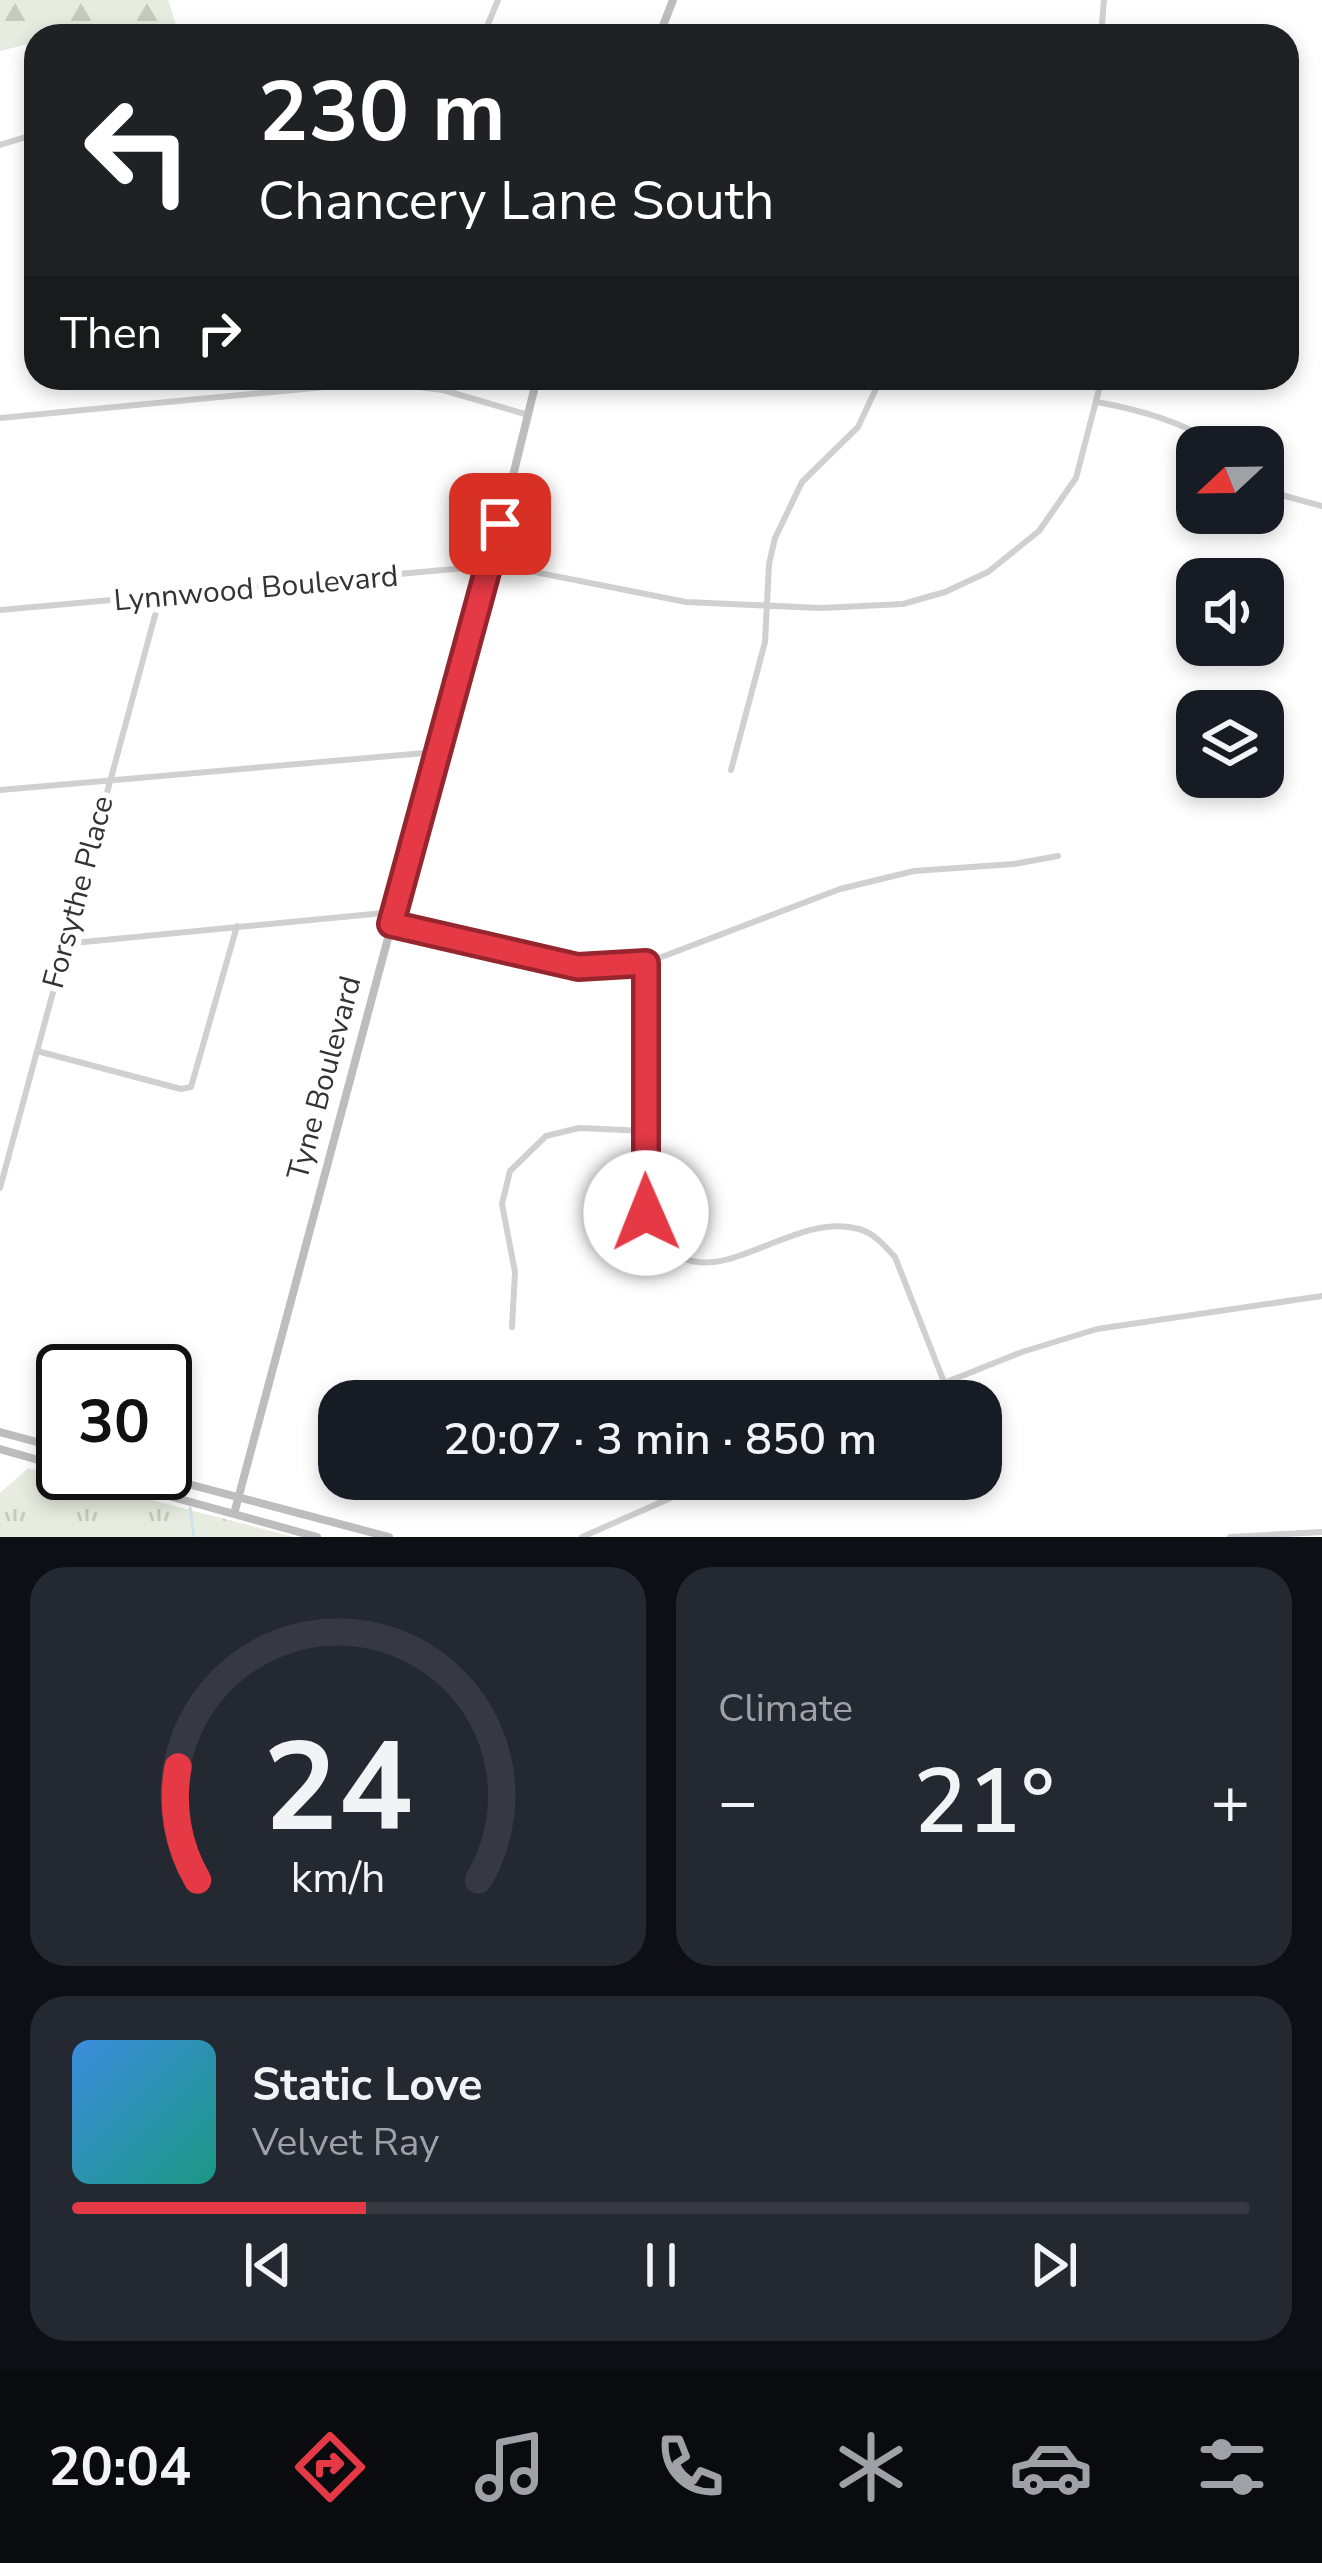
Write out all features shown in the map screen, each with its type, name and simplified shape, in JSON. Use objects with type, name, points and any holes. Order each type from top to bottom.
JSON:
[{"type":"street","points":[[0,418],[278,390]]},
{"type":"street","points":[[443,390],[526,414]]},
{"type":"street","name":"Tyne Boulevard","points":[[234,1514],[436,752],[493,557],[533,390]]},
{"type":"street","points":[[731,770],[759,671],[775,538],[802,482],[858,427],[875,390]]},
{"type":"street","name":"Lynnwood Boulevard","points":[[0,610],[499,566],[686,602],[768,607],[903,604],[988,572],[1039,531],[1076,478],[1100,390]]},
{"type":"street","points":[[1097,402],[1144,411],[1183,426]]},
{"type":"street","points":[[1284,495],[1322,506]]},
{"type":"street","name":"Forsythe Place","points":[[0,1188],[160,597]]},
{"type":"street","points":[[0,790],[436,752]]},
{"type":"street","points":[[391,924],[578,967],[646,963],[840,890],[914,872],[1058,856]]},
{"type":"street","points":[[63,944],[394,912]]},
{"type":"street","points":[[36,1050],[181,1089],[191,1087],[237,926]]},
{"type":"street","points":[[646,963],[646,1213],[655,1234],[672,1253],[692,1264],[714,1262],[824,1226],[861,1229],[895,1257],[943,1380]]},
{"type":"street","points":[[512,1327],[515,1272],[502,1204],[510,1171],[546,1136],[579,1128],[645,1131]]},
{"type":"street","points":[[949,1380],[1097,1329],[1322,1296]]},
{"type":"street","points":[[0,1432],[36,1442]]},
{"type":"street","points":[[0,1449],[36,1459]]},
{"type":"street","points":[[192,1484],[389,1537]]},
{"type":"street","points":[[183,1500],[317,1537]]},
{"type":"street","points":[[582,1537],[666,1500]]},
{"type":"street","points":[[1230,1537],[1322,1532]]},
{"type":"green space","points":[[0,0],[168,0],[176,24],[24,24],[24,45],[0,51]]},
{"type":"green space","points":[[28,1468],[36,1470],[36,1500],[151,1500],[294,1537],[0,1537],[0,1493]]},
{"type":"waterway","points":[[190,1508],[194,1537]]},
{"type":"route","points":[[500,524],[391,924],[578,967],[646,963],[646,1213]]}]
